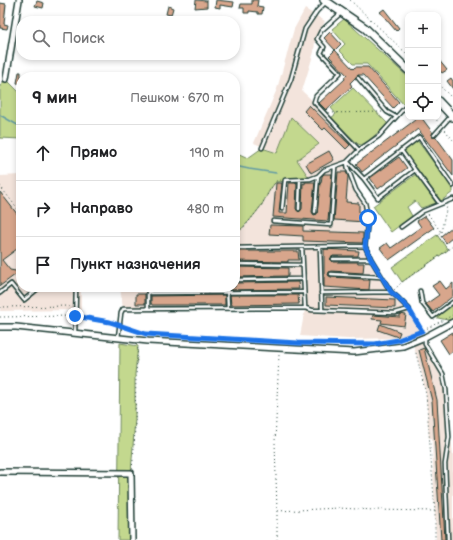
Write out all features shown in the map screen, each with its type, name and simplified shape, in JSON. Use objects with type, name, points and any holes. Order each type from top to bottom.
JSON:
[{"type":"main road","points":[[326,1],[365,28],[405,67]]},
{"type":"main road","points":[[441,104],[452,116]]},
{"type":"street","points":[[16,16],[19,0]]},
{"type":"street","points":[[6,79],[16,18]]},
{"type":"street","points":[[0,327],[172,342],[354,352],[403,346],[425,337],[453,322]]},
{"type":"street","points":[[0,472],[132,473],[132,540]]},
{"type":"lane","points":[[262,148],[291,79],[305,29],[326,1]]},
{"type":"lane","points":[[342,12],[320,31],[317,39],[324,47],[321,53],[340,73],[316,96],[314,102],[359,150]]},
{"type":"lane","points":[[358,78],[387,112],[396,117]]},
{"type":"lane","points":[[282,209],[285,180],[310,179],[318,176],[324,170],[347,162],[359,150],[379,136],[405,107]]},
{"type":"lane","points":[[434,135],[452,116]]},
{"type":"lane","points":[[364,179],[419,137],[453,186]]},
{"type":"lane","points":[[421,141],[427,141]]},
{"type":"lane","points":[[401,150],[440,204]]},
{"type":"lane","points":[[347,162],[364,179],[378,198],[415,170]]},
{"type":"lane","points":[[118,338],[121,313],[123,309],[305,308],[312,310],[395,313],[409,309],[391,292],[365,246],[368,218],[364,203],[356,190],[348,169],[347,162]]},
{"type":"lane","points":[[273,220],[331,225],[335,167]]},
{"type":"lane","points":[[315,212],[318,176]]},
{"type":"lane","points":[[299,209],[300,180]]},
{"type":"lane","points":[[401,227],[425,210],[453,199]]},
{"type":"lane","points":[[320,246],[322,310]]},
{"type":"lane","points":[[240,248],[365,246]]},
{"type":"lane","points":[[302,247],[302,279],[305,308]]},
{"type":"lane","points":[[333,259],[371,259]]},
{"type":"lane","points":[[240,264],[302,265]]},
{"type":"lane","points":[[332,274],[382,277]]},
{"type":"lane","points":[[240,280],[302,279]]},
{"type":"lane","points":[[0,293],[12,284],[16,289]]},
{"type":"lane","points":[[420,291],[422,303],[433,317],[453,302]]},
{"type":"lane","points":[[18,292],[24,300],[34,292]]},
{"type":"lane","points":[[75,333],[76,292]]},
{"type":"lane","points":[[148,292],[148,309]]},
{"type":"lane","points":[[150,292],[304,292]]},
{"type":"lane","points":[[321,293],[391,292]]},
{"type":"lane","points":[[227,293],[228,308]]},
{"type":"lane","points":[[425,337],[425,344],[443,374],[446,389],[449,442],[445,464],[448,540]]},
{"type":"path","points":[[350,0],[405,52]]},
{"type":"path","points":[[441,87],[453,99]]},
{"type":"path","points":[[324,113],[387,112]]},
{"type":"path","points":[[240,230],[261,206],[270,188],[276,182],[285,180]]},
{"type":"path","points":[[0,186],[16,207]]},
{"type":"path","points":[[448,202],[441,232],[437,235],[448,250]]},
{"type":"path","points":[[425,210],[441,232]]},
{"type":"path","points":[[391,292],[402,282],[453,246]]},
{"type":"path","points":[[0,307],[76,306]]},
{"type":"path","points":[[409,309],[425,337]]},
{"type":"path","points":[[0,318],[75,316],[119,325],[146,334],[298,343],[375,344],[398,340],[422,331],[453,315]]},
{"type":"path","points":[[132,473],[135,418],[135,374],[138,346]]},
{"type":"path","points":[[415,349],[426,394],[435,511],[435,540]]},
{"type":"path","points":[[277,540],[275,442],[279,355]]},
{"type":"path","points":[[277,511],[340,508],[435,511]]},
{"type":"shaded area","points":[[305,9],[325,21],[315,41],[314,52],[302,91],[359,150],[347,162],[356,190],[365,203],[368,218],[365,246],[391,292],[409,309],[425,337],[425,344],[443,374],[446,389],[449,437],[451,437],[453,456],[453,540],[436,540],[432,438],[429,438],[426,394],[421,370],[410,335],[395,338],[349,339],[300,336],[305,309],[123,309],[121,292],[240,292],[240,230],[261,206],[276,181],[285,180],[296,160],[319,144],[292,118],[277,153],[254,143],[277,89],[294,29]],"holes":[[[309,105],[329,123],[324,130],[304,111]],[[333,128],[350,145],[330,131]],[[333,160],[312,173],[307,165]],[[338,172],[348,173],[346,202],[359,203],[359,207],[345,211],[366,213],[365,222],[334,220]],[[322,174],[332,174],[328,221],[273,217],[276,183],[282,184],[279,213],[287,213],[289,182],[298,183],[296,213],[303,214],[306,181],[315,182],[312,214],[319,215]],[[270,225],[303,226],[303,231],[363,233],[363,242],[303,241],[303,236],[270,234]],[[324,249],[359,251],[358,257],[329,255],[328,261],[364,263],[363,273],[328,271],[328,278],[370,281],[369,290],[322,287]],[[326,298],[395,308],[327,305]]]},
{"type":"shaded area","points":[[16,175],[16,292],[81,292],[81,310],[0,311],[0,176]]},
{"type":"green space","points":[[344,19],[405,74],[404,105],[367,64],[353,64],[339,50],[345,44],[332,29]]},
{"type":"green space","points":[[6,79],[16,89],[16,139],[0,138],[0,86]]},
{"type":"green space","points":[[353,88],[388,124],[367,142],[361,145],[358,144],[331,118],[336,114],[331,108]]},
{"type":"green space","points":[[291,117],[319,144],[297,160],[310,179],[276,182],[261,206],[240,230],[240,154],[248,158],[262,148],[277,153]]},
{"type":"green space","points":[[417,140],[453,189],[453,192],[441,201],[403,150]]},
{"type":"green space","points":[[416,174],[436,203],[421,208],[415,201],[407,207],[412,216],[391,232],[373,206]]},
{"type":"green space","points":[[437,235],[448,250],[402,282],[392,267]]},
{"type":"green space","points":[[453,302],[453,319],[448,320],[433,317]]},
{"type":"green space","points":[[120,343],[138,346],[135,374],[135,418],[131,473],[132,540],[118,540]]},
{"type":"building","points":[[196,0],[207,1],[207,7],[195,8]]},
{"type":"building","points":[[216,0],[234,2],[233,7],[220,5],[220,8],[215,7]]},
{"type":"building","points":[[252,0],[258,0],[257,6],[263,7],[262,14],[249,11],[249,13],[244,13],[244,8],[240,8],[241,4],[252,4]]},
{"type":"building","points":[[37,1],[44,3],[43,8],[35,6]]},
{"type":"building","points":[[0,3],[6,4],[4,24],[8,25],[7,29],[0,28]]},
{"type":"building","points":[[168,6],[173,8],[171,15],[166,14]]},
{"type":"building","points":[[384,9],[399,28],[396,31],[380,12]]},
{"type":"building","points":[[330,32],[341,44],[335,50],[324,38]]},
{"type":"building","points":[[335,50],[353,69],[355,67],[368,67],[399,102],[393,108],[363,75],[358,75],[350,83],[352,86],[326,110],[319,103],[345,79],[344,77],[347,75],[329,56]]},
{"type":"building","points":[[441,63],[447,70],[442,73],[441,72]]},
{"type":"building","points":[[451,78],[453,81],[453,89],[447,81]]},
{"type":"building","points":[[309,105],[350,145],[346,149],[325,128],[323,130],[304,111]]},
{"type":"building","points":[[415,120],[423,120],[433,133],[432,137],[436,137],[453,160],[453,176],[418,129],[362,172],[356,164]]},
{"type":"building","points":[[329,151],[334,160],[311,173],[306,164]]},
{"type":"building","points":[[399,157],[407,168],[378,189],[370,178]]},
{"type":"building","points":[[338,172],[346,172],[348,176],[346,202],[359,203],[359,212],[364,213],[365,222],[334,220]]},
{"type":"building","points":[[324,174],[332,174],[328,221],[273,217],[276,183],[282,183],[279,213],[287,213],[289,183],[297,183],[296,209],[299,212],[302,209],[303,183],[315,182],[312,212],[314,215],[317,214],[320,183]]},
{"type":"building","points":[[0,192],[16,213],[16,250],[2,260],[10,270],[16,271],[16,276],[15,275],[0,286]]},
{"type":"building","points":[[425,216],[434,228],[389,260],[380,248],[387,243],[391,248],[421,227],[417,221]]},
{"type":"building","points":[[270,225],[303,226],[303,231],[363,233],[363,243],[303,241],[303,236],[269,234]]},
{"type":"building","points":[[453,226],[453,237],[446,243],[441,236]]},
{"type":"building","points":[[324,249],[359,251],[358,256],[333,256],[330,259],[333,262],[364,263],[363,273],[331,271],[328,275],[331,277],[370,280],[369,290],[324,287]]},
{"type":"building","points":[[240,251],[298,251],[299,260],[288,260],[288,262],[240,261]]},
{"type":"building","points":[[240,267],[288,268],[288,276],[240,277]]},
{"type":"building","points":[[440,281],[446,289],[453,283],[453,296],[433,312],[426,304],[439,295],[432,286]]},
{"type":"building","points":[[298,282],[299,289],[240,290],[240,283]]},
{"type":"building","points":[[136,294],[145,294],[145,304],[136,304]]},
{"type":"building","points":[[225,295],[225,305],[152,305],[151,303],[151,296]]},
{"type":"building","points":[[230,295],[298,295],[299,304],[231,305]]},
{"type":"building","points":[[326,297],[395,300],[395,308],[326,305]]},
{"type":"building","points":[[400,314],[406,315],[404,326],[381,323],[382,320],[372,319],[373,315],[400,317]]},
{"type":"building","points":[[380,324],[400,332],[398,337],[378,330]]},
{"type":"building","points":[[453,332],[453,351],[449,354],[440,340]]},
{"type":"building","points":[[424,348],[437,400],[445,540],[441,540],[432,401],[419,350]]},
{"type":"waterway","points":[[0,115],[16,124]]},
{"type":"waterway","points":[[240,167],[276,173]]},
{"type":"route","points":[[75,316],[110,322],[146,334],[298,343],[375,344],[398,340],[418,333],[422,331],[409,309],[391,292],[365,246],[368,218]]}]
